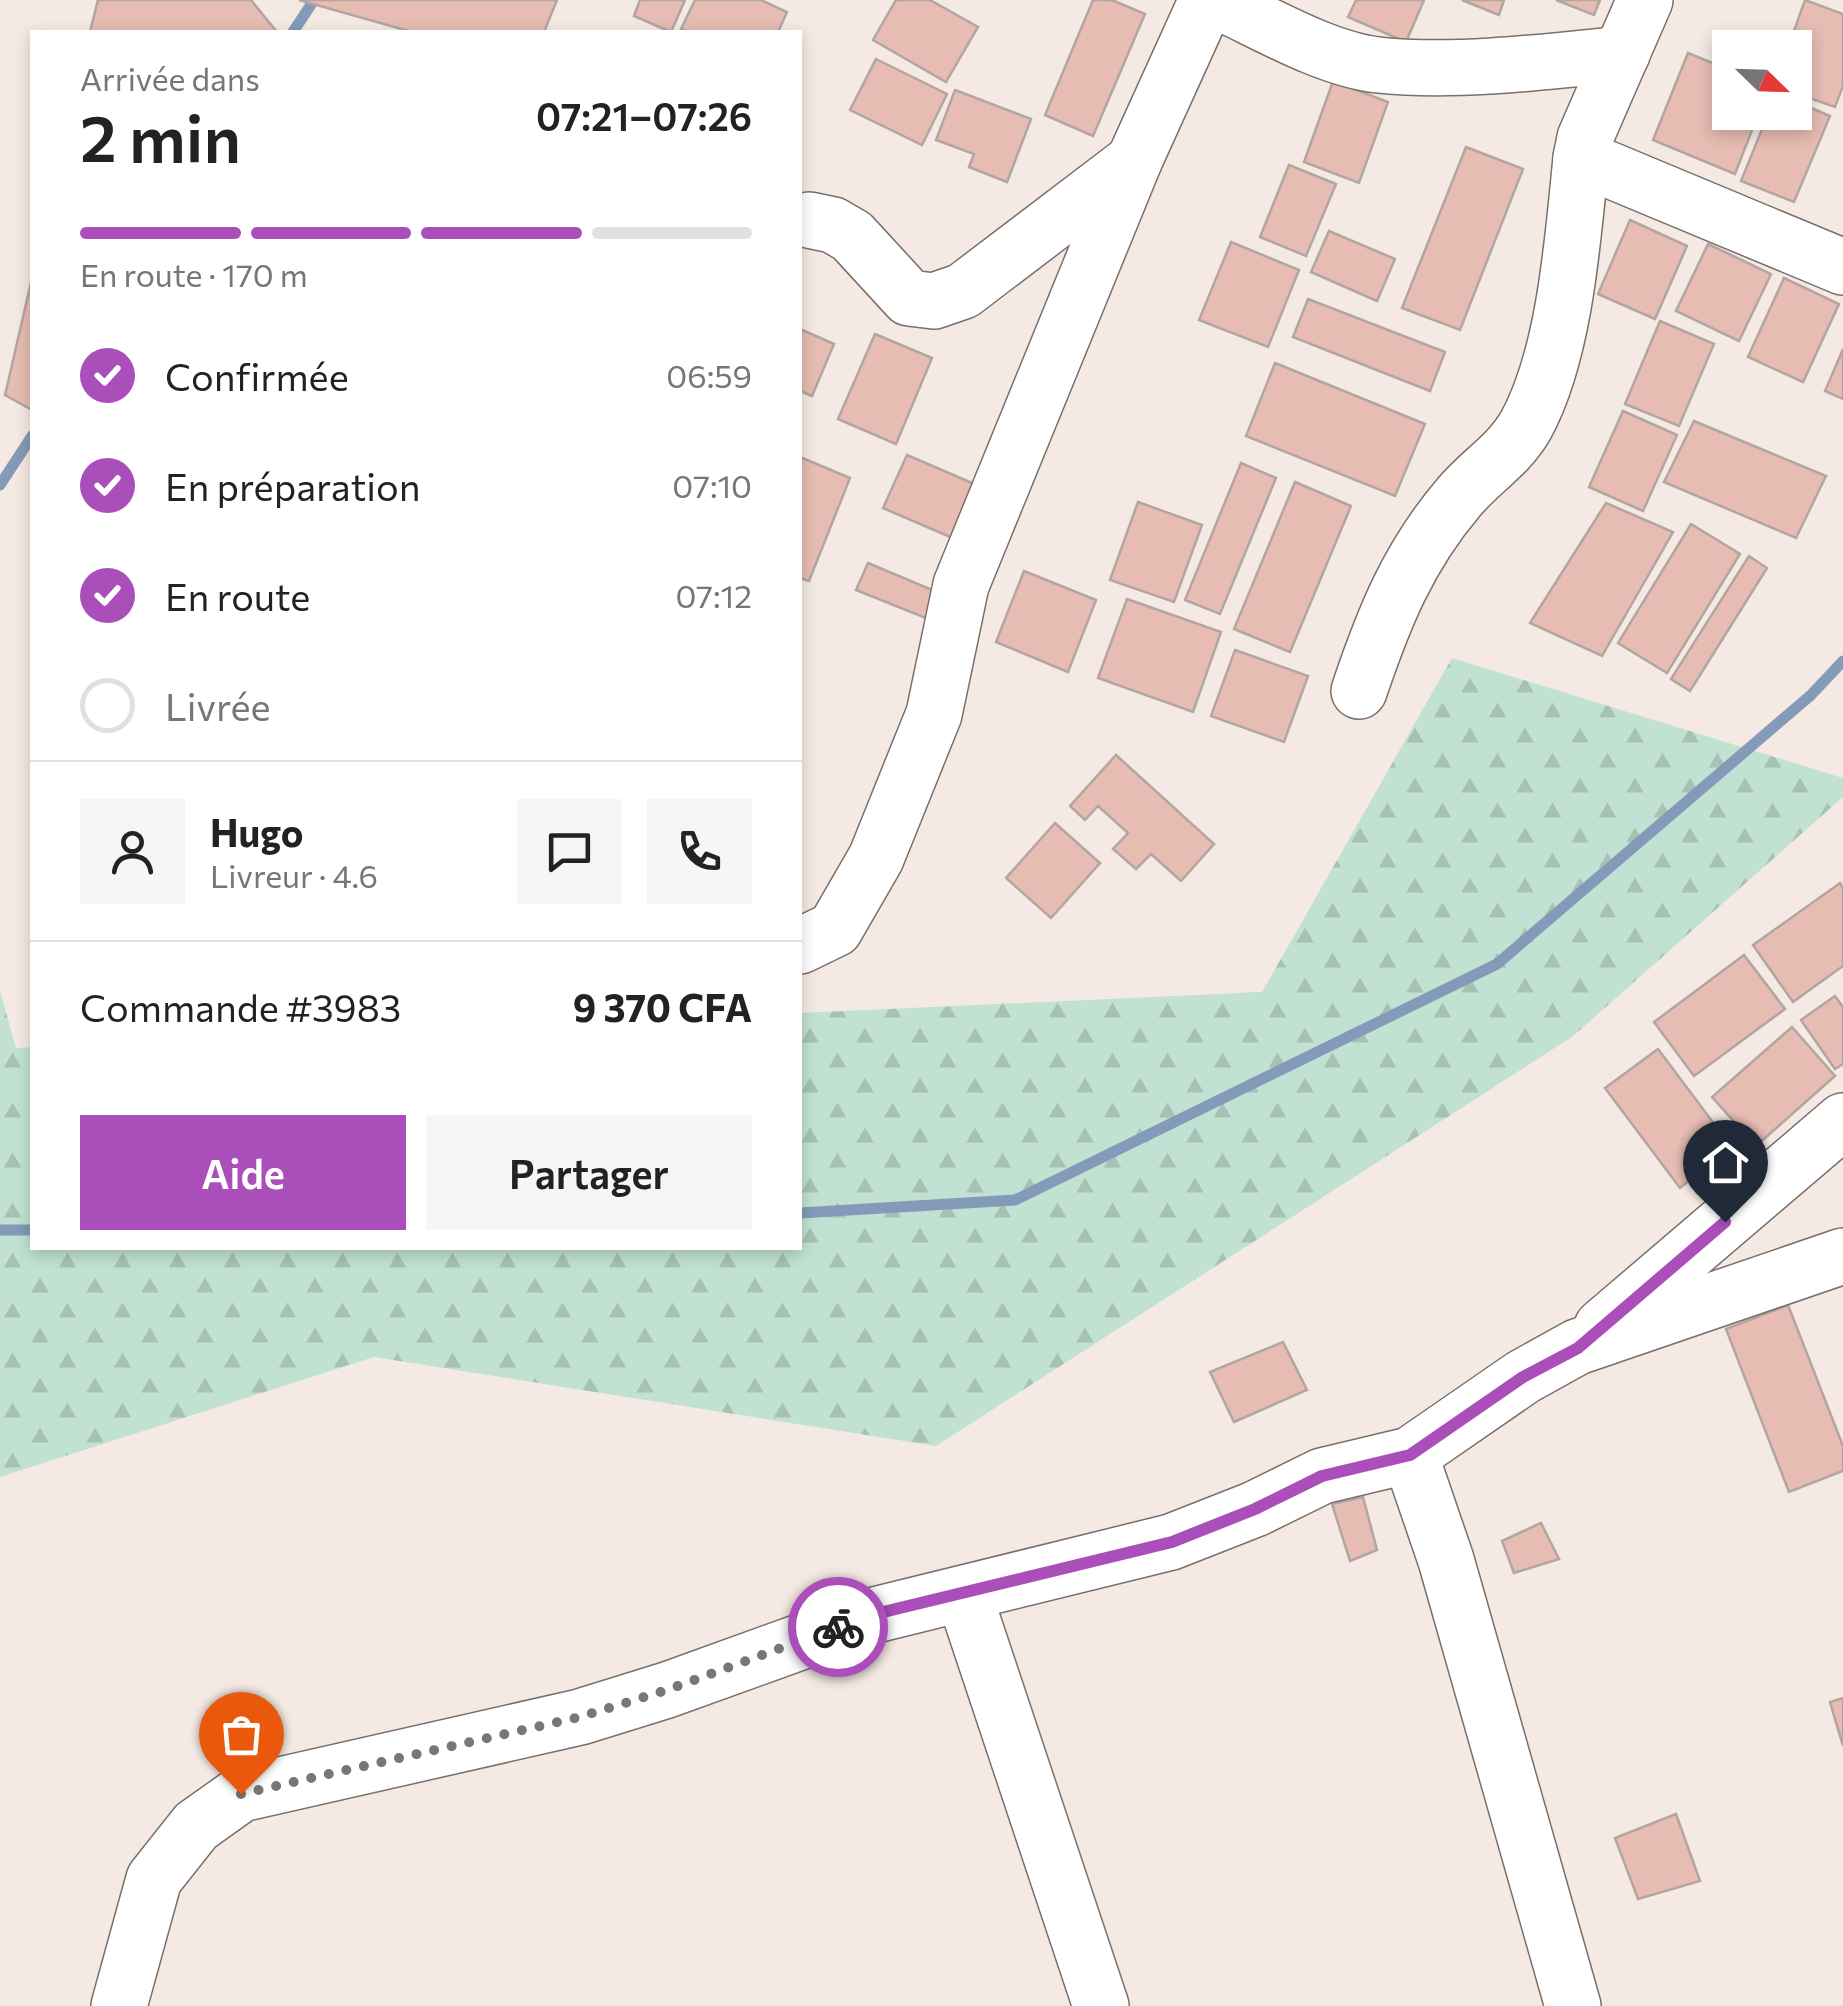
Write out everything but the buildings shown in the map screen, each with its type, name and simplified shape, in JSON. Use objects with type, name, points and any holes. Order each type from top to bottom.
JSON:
[{"type":"street","points":[[1359,691],[1385,614],[1414,556],[1461,494],[1511,448],[1528,422],[1548,370],[1562,310],[1585,138],[1645,0]]},
{"type":"street","points":[[802,945],[835,929],[876,858],[934,714],[961,585],[1197,4],[1376,64],[1532,63],[1622,54]]},
{"type":"street","points":[[1581,158],[1843,267]]},
{"type":"street","points":[[809,220],[834,225],[852,236],[909,298],[934,301],[963,291],[1134,162]]},
{"type":"street","points":[[1578,1348],[1843,1121]]},
{"type":"street","points":[[118,2006],[154,1879],[196,1826],[241,1794],[580,1717],[667,1690],[875,1614],[1172,1542],[1255,1509],[1322,1476],[1410,1455],[1523,1377],[1578,1348],[1843,1256]]},
{"type":"street","points":[[1410,1455],[1446,1560],[1573,2006]]},
{"type":"street","points":[[964,1594],[1101,2006]]},
{"type":"green space","points":[[1452,658],[1843,778],[1843,797],[1572,1037],[936,1446],[374,1357],[0,1477],[0,991],[16,1048],[30,1047],[30,1250],[802,1250],[802,1013],[1262,992]]},
{"type":"waterway","points":[[294,30],[314,0]]},
{"type":"waterway","points":[[0,485],[30,439]]},
{"type":"waterway","points":[[802,1213],[1015,1200],[1497,964],[1811,695],[1843,661]]},
{"type":"waterway","points":[[0,1230],[30,1230]]},
{"type":"way so far","points":[[241,1794],[580,1717],[667,1690],[838,1627]]},
{"type":"route","points":[[838,1627],[875,1614],[1172,1542],[1255,1509],[1322,1476],[1410,1455],[1523,1377],[1578,1348],[1725,1222]]}]
